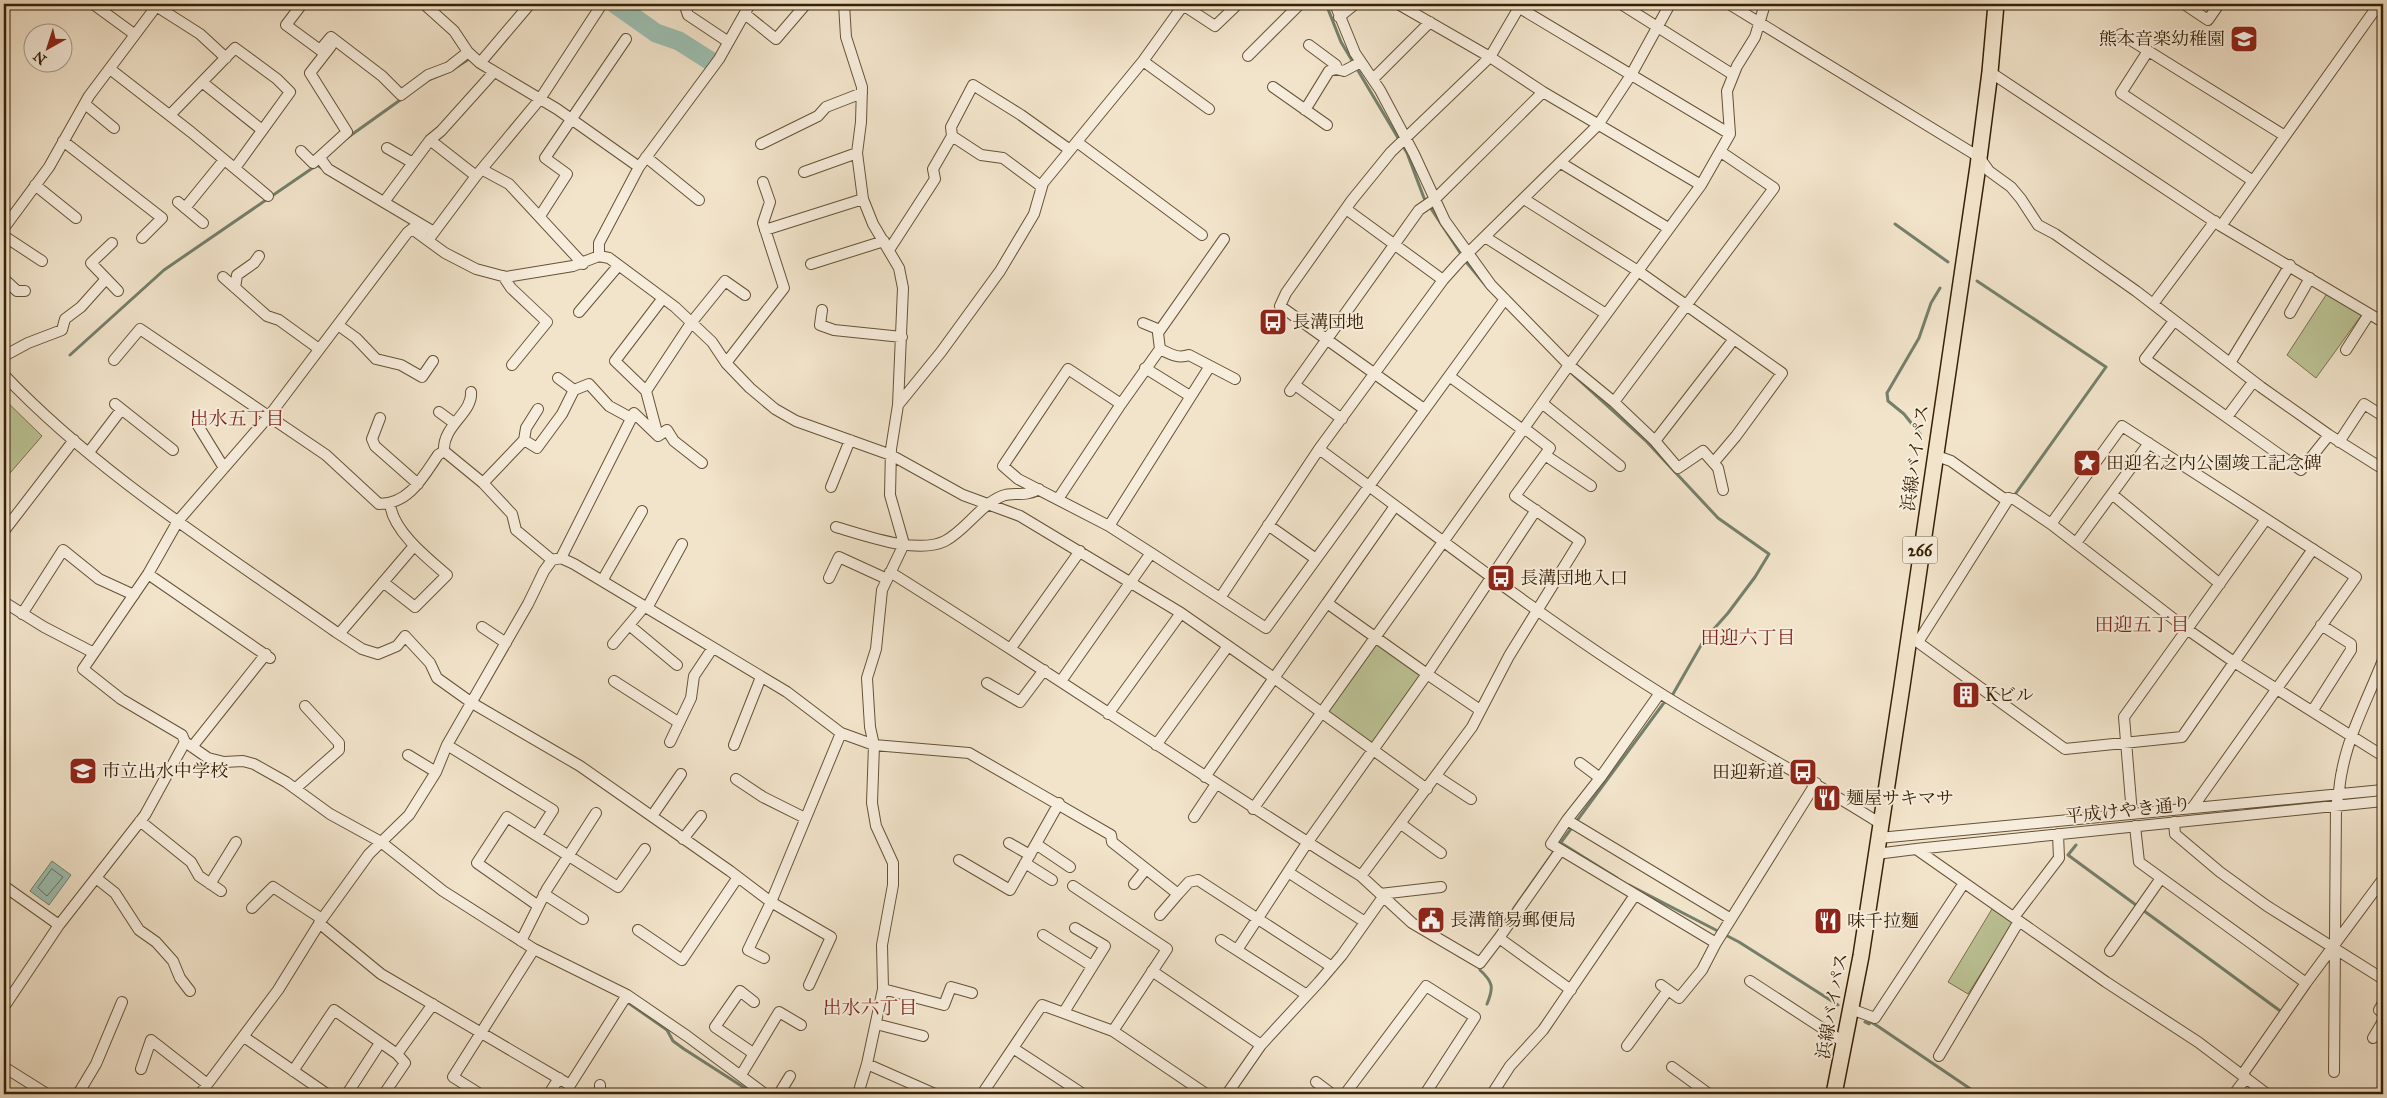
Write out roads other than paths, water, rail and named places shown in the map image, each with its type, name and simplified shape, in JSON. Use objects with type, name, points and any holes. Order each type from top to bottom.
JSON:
[{"type":"highway","name":"浜線バイパス","points":[[1834,1094],[1851,1009],[1913,639],[1934,455],[1979,157],[1990,72],[1996,4]]},
{"type":"street","points":[[93,4],[134,34]]},
{"type":"street","points":[[302,4],[286,24],[320,50],[331,38],[335,40],[382,76],[401,95],[428,75],[449,67],[468,52]]},
{"type":"street","points":[[424,4],[454,31],[468,52],[480,62],[571,119],[639,167]]},
{"type":"street","points":[[480,62],[530,4]]},
{"type":"street","points":[[431,236],[540,99],[602,4]]},
{"type":"street","points":[[688,4],[685,6],[688,15],[728,41]]},
{"type":"street","points":[[599,256],[600,243],[639,167],[719,59],[750,4]]},
{"type":"street","points":[[745,14],[776,39],[806,4]]},
{"type":"street","points":[[844,4],[846,37],[862,87],[861,122],[856,154],[863,199],[873,224],[899,268],[903,288],[898,405],[891,455],[890,495],[904,544],[882,590],[876,649],[867,678],[870,727],[874,745],[872,803],[876,826],[893,862],[893,885],[882,945],[883,989],[867,1064],[858,1094]]},
{"type":"street","points":[[898,405],[941,352],[1000,271],[1034,214],[1042,187],[1143,61],[1183,5],[1215,26],[1238,4]]},
{"type":"street","points":[[1248,56],[1300,4]]},
{"type":"street","points":[[1335,4],[1339,17],[1361,62],[1373,79],[1422,169],[1434,200],[1465,256],[1504,301],[1569,365],[1614,402],[1655,441],[1678,468],[1703,451],[1718,468],[1723,490]]},
{"type":"street","points":[[1339,17],[1356,4]]},
{"type":"street","points":[[1398,4],[1490,57],[1543,92],[1701,185]]},
{"type":"street","points":[[1621,4],[1732,74]]},
{"type":"street","points":[[1220,598],[1319,449],[1443,280],[1598,125],[1631,74],[1670,4]]},
{"type":"street","points":[[1729,4],[1979,157],[1989,171],[2011,187],[2038,225],[2055,234],[2153,304],[2253,382],[2339,442],[2383,469]]},
{"type":"street","points":[[1254,809],[1523,429],[1701,185],[1730,134],[1727,91],[1732,74],[1755,37],[1765,4]]},
{"type":"street","points":[[2184,4],[2208,20],[2219,4]]},
{"type":"street","points":[[2153,304],[2253,181],[2379,4]]},
{"type":"street","points":[[4,228],[35,185],[85,104],[134,34],[157,5],[200,34],[226,58]]},
{"type":"street","points":[[1424,409],[1280,306],[1286,293],[1391,152],[1490,57],[1518,5],[1730,134]]},
{"type":"street","points":[[1373,79],[1430,22]]},
{"type":"street","points":[[2121,34],[2285,136]]},
{"type":"street","points":[[540,216],[568,174],[545,158],[626,39]]},
{"type":"street","points":[[301,151],[313,163],[322,161],[347,132],[310,73],[335,40]]},
{"type":"street","points":[[1309,45],[1336,64],[1336,69]]},
{"type":"street","points":[[170,115],[235,48],[277,79],[290,92],[235,168]]},
{"type":"street","points":[[2148,51],[2121,93],[2253,181]]},
{"type":"street","points":[[1143,61],[1209,108]]},
{"type":"street","points":[[1305,110],[1329,71],[1336,69],[1344,71],[1361,62]]},
{"type":"street","points":[[110,69],[170,115],[268,196]]},
{"type":"street","points":[[384,202],[430,140],[441,131],[494,72]]},
{"type":"street","points":[[1990,72],[2218,224],[2290,265],[2383,322]]},
{"type":"street","points":[[202,82],[262,130]]},
{"type":"street","points":[[810,264],[887,246],[935,180],[933,169],[952,136],[951,127],[973,85],[1021,115],[1070,150]]},
{"type":"street","points":[[1273,87],[1326,125]]},
{"type":"street","points":[[1342,419],[1292,388],[1422,208],[1434,200],[1543,92]]},
{"type":"street","points":[[761,144],[818,116],[826,108],[862,93]]},
{"type":"street","points":[[85,104],[114,128]]},
{"type":"street","points":[[952,136],[981,155],[1002,158],[1042,187]]},
{"type":"street","points":[[430,140],[480,173],[509,184],[583,264]]},
{"type":"street","points":[[63,141],[162,218],[142,238]]},
{"type":"street","points":[[1077,142],[1202,235]]},
{"type":"street","points":[[387,148],[413,163]]},
{"type":"street","points":[[1614,402],[1774,188],[1720,152]]},
{"type":"street","points":[[804,172],[856,154]]},
{"type":"street","points":[[646,157],[699,200]]},
{"type":"street","points":[[203,223],[181,205],[224,160]]},
{"type":"street","points":[[322,161],[328,169],[384,202],[431,236],[445,253],[476,269],[504,276],[524,275],[583,264],[599,256],[609,258],[662,298],[712,342],[726,363],[750,388],[775,409],[796,421],[891,455],[963,495],[1020,516],[1181,613],[1322,712],[1427,789]]},
{"type":"street","points":[[1561,162],[1668,228]]},
{"type":"street","points":[[726,363],[784,288],[763,223],[770,202],[763,182]]},
{"type":"street","points":[[35,185],[73,212]]},
{"type":"street","points":[[765,230],[863,199]]},
{"type":"street","points":[[1524,199],[1638,271],[1782,373],[1736,436],[1714,462]]},
{"type":"street","points":[[1346,210],[1396,244],[1443,280]]},
{"type":"street","points":[[414,224],[269,416],[178,521],[148,574],[83,669],[121,699],[182,735],[189,744],[208,758],[224,762],[243,761],[254,764],[296,788],[330,814],[381,842],[443,891],[521,941],[628,995],[765,1094]]},
{"type":"street","points":[[4,236],[42,261]]},
{"type":"street","points":[[1485,237],[1606,314]]},
{"type":"street","points":[[1058,499],[1160,348],[1158,333],[1224,239]]},
{"type":"street","points":[[112,243],[91,263],[118,292]]},
{"type":"street","points":[[235,288],[237,275],[254,264],[259,256]]},
{"type":"street","points":[[2230,363],[2290,265]]},
{"type":"street","points":[[579,312],[618,266]]},
{"type":"street","points":[[504,276],[511,288],[547,322],[512,365]]},
{"type":"street","points":[[223,277],[267,316],[279,320],[320,349]]},
{"type":"street","points":[[2290,313],[2310,278]]},
{"type":"street","points":[[4,279],[17,291],[25,291]]},
{"type":"street","points":[[4,356],[28,343],[62,330],[64,319],[81,307],[106,279]]},
{"type":"street","points":[[646,391],[691,323],[725,281],[745,295]]},
{"type":"street","points":[[658,436],[646,391],[615,361],[662,298]]},
{"type":"street","points":[[1121,404],[1068,369],[1003,466],[1018,479],[1109,526],[1266,628],[1368,485],[1504,301]]},
{"type":"street","points":[[822,310],[820,325],[834,330],[902,337]]},
{"type":"street","points":[[2346,350],[2369,314]]},
{"type":"street","points":[[2174,321],[2145,359],[2301,470],[2329,435]]},
{"type":"street","points":[[1143,323],[1160,330]]},
{"type":"street","points":[[338,325],[356,338],[376,359],[401,365],[422,377],[433,361]]},
{"type":"street","points":[[114,360],[140,328],[326,455],[379,504],[390,504],[412,492],[438,455],[444,451]]},
{"type":"street","points":[[1655,441],[1734,339]]},
{"type":"street","points":[[1160,348],[1172,355],[1183,357],[1189,354],[1236,380]]},
{"type":"street","points":[[1109,526],[1210,366]]},
{"type":"street","points":[[1145,368],[1190,396]]},
{"type":"street","points":[[4,375],[37,410],[178,521],[339,634],[362,649],[378,654],[397,646],[405,636],[425,656],[437,678],[472,703],[580,766],[771,902],[832,937],[809,986]]},
{"type":"street","points":[[1361,876],[1472,727],[1509,656],[1580,541],[1515,496],[1550,448],[1449,376]]},
{"type":"street","points":[[558,378],[574,390]]},
{"type":"street","points":[[2227,417],[2253,382]]},
{"type":"street","points":[[524,440],[537,448],[562,414],[574,390],[589,384],[609,406],[631,418]]},
{"type":"street","points":[[444,451],[445,436],[469,403],[471,392]]},
{"type":"street","points":[[1542,403],[1620,466]]},
{"type":"street","points":[[2339,442],[2364,404],[2383,416]]},
{"type":"street","points":[[89,452],[118,407],[173,450]]},
{"type":"street","points":[[483,483],[524,440],[526,428],[538,410]]},
{"type":"street","points":[[439,412],[454,423]]},
{"type":"street","points":[[200,1094],[278,990],[320,921],[369,854],[409,815],[436,772],[446,745],[506,643],[544,571],[556,559],[634,413],[658,436]]},
{"type":"street","points":[[380,418],[372,439],[375,446],[418,484]]},
{"type":"street","points":[[197,424],[224,468]]},
{"type":"street","points":[[2051,524],[2122,426],[2356,576],[2193,807]]},
{"type":"street","points":[[658,436],[667,430],[674,441],[702,463]]},
{"type":"street","points":[[4,531],[74,440]]},
{"type":"street","points":[[831,487],[850,440]]},
{"type":"street","points":[[2076,543],[2149,443]]},
{"type":"street","points":[[1319,449],[1537,610],[1660,693],[1790,771],[1816,784],[1880,831]]},
{"type":"street","points":[[444,451],[483,483],[512,514],[516,530],[556,559],[602,581],[712,649],[761,676],[787,692],[841,733],[874,745],[969,753],[1059,803],[1111,835],[1112,842],[1178,894]]},
{"type":"street","points":[[1545,455],[1591,486]]},
{"type":"street","points":[[1934,455],[1951,461],[2003,498],[2014,498],[2051,524],[2188,630],[2234,662],[2313,710],[2383,756]]},
{"type":"street","points":[[836,527],[904,544],[931,545],[945,541],[1004,495],[1030,495],[1040,489]]},
{"type":"street","points":[[2112,494],[2220,584]]},
{"type":"street","points":[[2009,498],[1913,639],[2065,749],[2182,737],[2313,549]]},
{"type":"street","points":[[383,582],[415,607],[447,575],[414,546],[391,514],[390,504]]},
{"type":"street","points":[[1205,777],[1395,506]]},
{"type":"street","points":[[1237,950],[1307,842],[1427,674],[1490,576],[1536,510]]},
{"type":"street","points":[[602,581],[642,511]]},
{"type":"street","points":[[2132,814],[2124,718],[2266,519]]},
{"type":"street","points":[[1268,525],[1316,559]]},
{"type":"street","points":[[613,644],[646,608],[682,544]]},
{"type":"street","points":[[339,634],[414,546]]},
{"type":"street","points":[[22,614],[63,550],[99,579],[134,595]]},
{"type":"street","points":[[1011,648],[1080,552]]},
{"type":"street","points":[[1061,681],[1151,554]]},
{"type":"street","points":[[829,578],[839,557],[888,576],[1011,648],[1108,714],[1361,876],[1412,923],[1480,963],[1560,851]]},
{"type":"street","points":[[4,1007],[59,924],[140,822],[189,744],[268,656],[148,574]]},
{"type":"street","points":[[4,602],[22,614],[94,653]]},
{"type":"street","points":[[1328,603],[1375,638],[1480,710]]},
{"type":"street","points":[[1108,714],[1181,613]]},
{"type":"street","points":[[629,625],[677,665]]},
{"type":"street","points":[[2313,710],[2351,650],[2351,644],[2321,625]]},
{"type":"street","points":[[482,627],[506,643]]},
{"type":"street","points":[[1156,745],[1228,646]]},
{"type":"street","points":[[670,742],[691,698],[694,676],[712,649]]},
{"type":"street","points":[[2334,1072],[2333,947],[2336,805],[2340,794],[2342,771],[2353,736],[2383,661]]},
{"type":"street","points":[[987,683],[1020,702],[1044,670]]},
{"type":"street","points":[[734,745],[761,676]]},
{"type":"street","points":[[614,681],[678,722]]},
{"type":"street","points":[[1660,693],[1551,844],[1716,943]]},
{"type":"street","points":[[296,788],[339,750],[339,743],[305,706]]},
{"type":"street","points":[[764,958],[748,950],[771,902],[804,818],[841,733]]},
{"type":"street","points":[[446,745],[553,810],[537,835]]},
{"type":"street","points":[[408,755],[436,772]]},
{"type":"street","points":[[1580,763],[1600,778]]},
{"type":"street","points":[[652,816],[681,774]]},
{"type":"street","points":[[1436,776],[1471,799]]},
{"type":"street","points":[[736,779],[763,797],[804,818]]},
{"type":"street","points":[[1194,817],[1216,784]]},
{"type":"street","points":[[1627,1046],[1665,987],[1679,998],[1702,970],[1716,943],[1816,784]]},
{"type":"street","name":"平成けやき通り","points":[[1880,831],[2132,814],[2383,790]]},
{"type":"street","name":"平成けやき通り","points":[[1876,854],[2383,801]]},
{"type":"street","points":[[959,860],[1010,890],[1059,803]]},
{"type":"street","points":[[521,941],[537,905],[596,812]]},
{"type":"street","points":[[683,839],[701,816]]},
{"type":"street","points":[[537,905],[477,863],[508,817],[569,854],[618,887],[645,849]]},
{"type":"street","points":[[1568,820],[1731,919]]},
{"type":"street","points":[[140,822],[191,862],[200,876],[221,891]]},
{"type":"street","points":[[2174,822],[2175,834],[2220,872],[2267,906],[2383,979]]},
{"type":"street","points":[[1401,824],[1441,853]]},
{"type":"street","points":[[2135,826],[2139,862],[2306,984]]},
{"type":"street","points":[[1939,1056],[2016,919],[2059,858],[2058,834]]},
{"type":"street","points":[[210,884],[236,842]]},
{"type":"street","points":[[1008,843],[1052,880]]},
{"type":"street","points":[[1036,844],[1070,867]]},
{"type":"street","points":[[1916,849],[2106,982],[2198,1042],[2267,1094]]},
{"type":"street","points":[[1134,884],[1146,869]]},
{"type":"street","points":[[1288,872],[1365,922]]},
{"type":"street","points":[[638,930],[682,960],[738,877]]},
{"type":"street","points":[[96,878],[115,893],[139,930],[156,942],[173,961],[180,978],[190,991]]},
{"type":"street","points":[[2110,951],[2161,878]]},
{"type":"street","points":[[2234,1094],[2306,984],[2383,879]]},
{"type":"street","points":[[1160,916],[1189,882],[1198,880],[1332,967]]},
{"type":"street","points":[[1851,1009],[1875,1018],[1964,882]]},
{"type":"street","points":[[4,886],[59,924]]},
{"type":"street","points":[[1073,886],[1167,948],[1113,1030]]},
{"type":"street","points":[[252,908],[273,887],[320,921],[382,974],[570,1085],[628,995]]},
{"type":"street","points":[[1381,895],[1441,887]]},
{"type":"street","points":[[544,894],[583,919]]},
{"type":"street","points":[[1226,1094],[1261,1045],[1332,967],[1365,922],[1381,895]]},
{"type":"street","points":[[1492,1094],[1510,1066],[1543,1030],[1635,895]]},
{"type":"street","points":[[1064,1012],[1104,946],[1075,928]]},
{"type":"street","points":[[1043,936],[1092,966]]},
{"type":"street","points":[[1499,938],[1571,990]]},
{"type":"street","points":[[1221,940],[1307,995]]},
{"type":"street","points":[[480,1094],[453,1077],[534,949]]},
{"type":"street","points":[[1152,971],[1261,1045]]},
{"type":"street","points":[[1750,981],[1845,1043]]},
{"type":"street","points":[[883,989],[944,1005],[952,986],[972,993]]},
{"type":"street","points":[[1345,1094],[1426,986],[1475,1017],[1424,1094]]},
{"type":"street","points":[[753,1054],[715,1026],[740,991],[754,1002]]},
{"type":"street","points":[[78,1094],[96,1064],[122,1002]]},
{"type":"street","points":[[2383,1003],[2378,1010],[2383,1013]]},
{"type":"street","points":[[397,1054],[433,1004]]},
{"type":"street","points":[[982,1094],[1042,1006],[1113,1030],[1206,1094]]},
{"type":"street","points":[[293,1071],[334,1010],[397,1054],[406,1063],[384,1094]]},
{"type":"street","points":[[741,1075],[779,1012],[802,1026]]},
{"type":"street","points":[[2373,1038],[2383,1021]]},
{"type":"street","points":[[876,1024],[922,1036]]},
{"type":"street","points":[[244,1037],[327,1094]]},
{"type":"street","points":[[141,1068],[151,1040],[206,1084]]},
{"type":"street","points":[[347,1094],[380,1043]]},
{"type":"street","points":[[1013,1048],[1083,1094]]},
{"type":"street","points":[[867,1064],[935,1094]]},
{"type":"street","points":[[4,1067],[47,1094]]},
{"type":"street","points":[[1672,1067],[1709,1094]]},
{"type":"street","points":[[779,1094],[790,1076]]},
{"type":"street","points":[[549,1094],[559,1078]]},
{"type":"street","points":[[1316,1082],[1332,1094]]},
{"type":"water","points":[[52,861],[71,875],[49,905],[30,891]]},
{"type":"waterway","points":[[615,4],[656,33],[679,41],[712,62]]},
{"type":"waterway","points":[[1326,4],[1341,42],[1407,153],[1424,198],[1467,263],[1487,287]]},
{"type":"waterway","points":[[455,68],[469,59]]},
{"type":"waterway","points":[[426,81],[450,71]]},
{"type":"waterway","points":[[347,138],[403,98]]},
{"type":"waterway","points":[[70,355],[164,270],[317,165],[323,169]]},
{"type":"waterway","points":[[1895,224],[1948,262]]},
{"type":"waterway","points":[[1977,281],[2106,367],[2016,493]]},
{"type":"waterway","points":[[1920,434],[1904,414],[1888,401],[1887,393],[1919,338],[1931,303],[1940,288]]},
{"type":"waterway","points":[[1559,845],[1663,704],[1673,694],[1704,640],[1728,613],[1755,577],[1769,554],[1718,518],[1647,442],[1568,370]]},
{"type":"waterway","points":[[1561,843],[1617,878]]},
{"type":"waterway","points":[[2076,845],[2068,855],[2283,1013]]},
{"type":"waterway","points":[[1514,908],[1555,850]]},
{"type":"waterway","points":[[1629,885],[1739,942],[1838,1005]]},
{"type":"waterway","points":[[1479,964],[1480,970],[1488,978],[1491,985],[1491,993],[1487,1004]]},
{"type":"waterway","points":[[627,1002],[667,1030],[673,1041],[684,1049],[754,1094]]},
{"type":"waterway","points":[[1865,1022],[1869,1024],[1871,1022],[1879,1027],[1978,1094]]},
{"type":"place","name":"熊本音楽幼稚園","points":[[2244,39]]},
{"type":"place","name":"長溝団地","points":[[1273,322]]},
{"type":"place","name":"田迎名之内公園竣工記念碑","points":[[2087,463]]},
{"type":"place","name":"長溝団地入口","points":[[1501,578]]},
{"type":"place","name":"Kビル","points":[[1966,695]]},
{"type":"place","name":"市立出水中学校","points":[[83,771]]},
{"type":"place","name":"田迎新道","points":[[1803,772]]},
{"type":"place","name":"麺屋サキマサ","points":[[1827,798]]},
{"type":"place","name":"長溝簡易郵便局","points":[[1431,920]]},
{"type":"place","name":"味千拉麵","points":[[1828,921]]},
{"type":"district","name":"出水五丁目","points":[[237,418]]},
{"type":"district","name":"田迎五丁目","points":[[2142,624]]},
{"type":"district","name":"田迎六丁目","points":[[1748,637]]},
{"type":"district","name":"出水六丁目","points":[[870,1007]]}]
